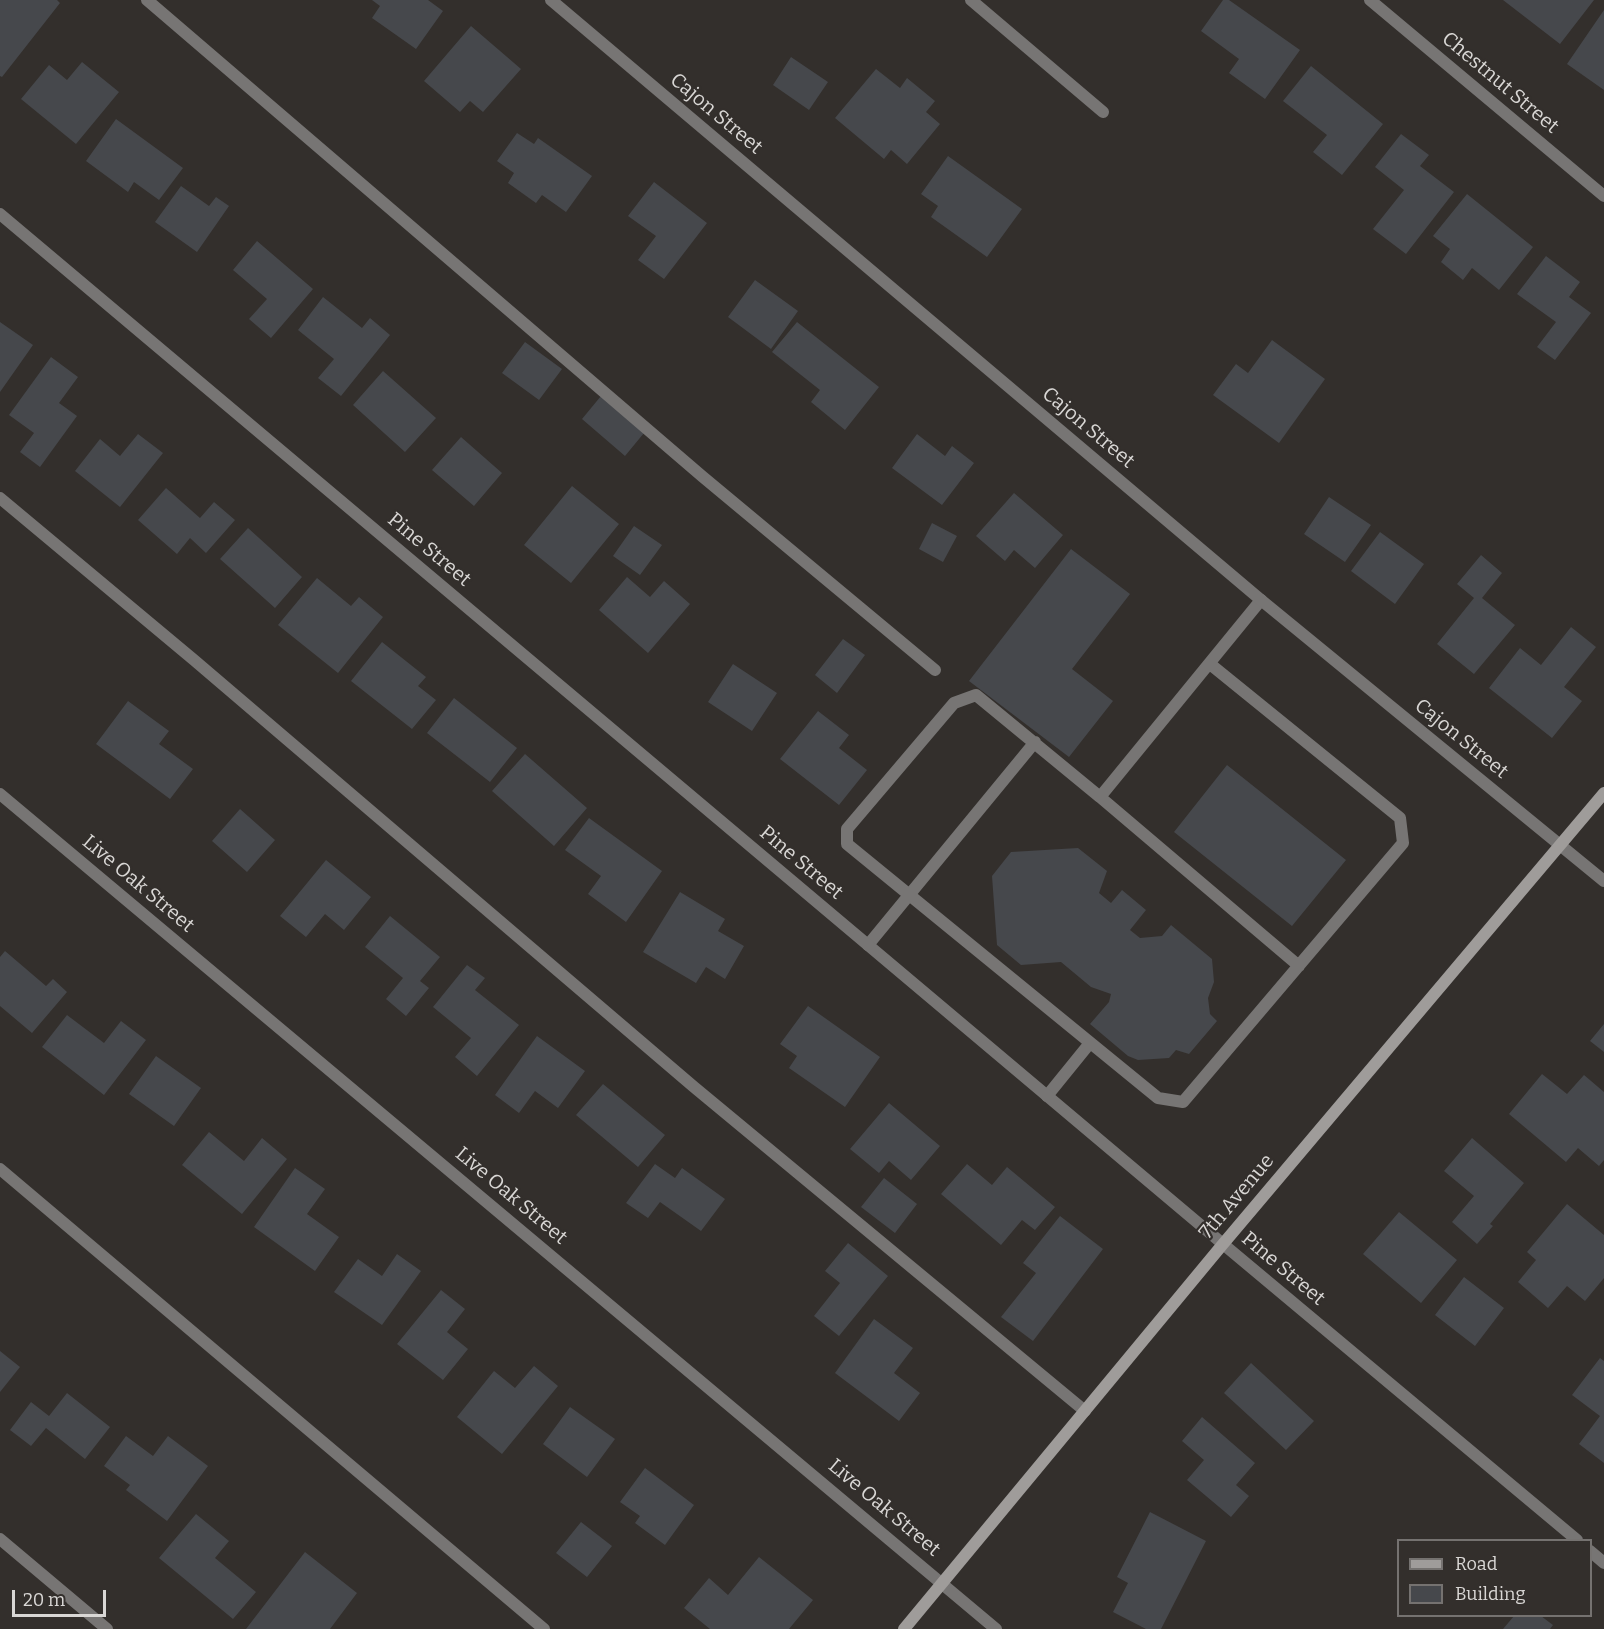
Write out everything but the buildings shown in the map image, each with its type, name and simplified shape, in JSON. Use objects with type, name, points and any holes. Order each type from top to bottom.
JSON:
[{"type":"street","points":[[147,0],[703,477],[935,670]]},
{"type":"street","name":"Cajon Street","points":[[551,0],[1261,600],[1604,881]]},
{"type":"street","points":[[971,0],[1103,112]]},
{"type":"street","name":"Chestnut Street","points":[[1370,0],[1604,196]]},
{"type":"street","name":"Pine Street","points":[[0,214],[1576,1539]]},
{"type":"street","points":[[0,498],[194,660],[694,1087],[1086,1411]]},
{"type":"street","points":[[1100,797],[1261,600]]},
{"type":"street","points":[[1210,664],[1400,818],[1403,843],[1299,966],[1183,1102],[1158,1098],[847,844],[847,830],[954,703],[976,695],[1035,742],[1299,966]]},
{"type":"street","points":[[868,945],[1035,742]]},
{"type":"street","name":"7th Avenue","points":[[904,1629],[1223,1244],[1604,793]]},
{"type":"street","name":"Live Oak Street","points":[[0,794],[996,1629]]},
{"type":"street","points":[[1047,1096],[1090,1043]]},
{"type":"street","points":[[0,1169],[543,1629]]},
{"type":"street","points":[[0,1539],[107,1629]]},
{"type":"street","points":[[1592,1553],[1604,1563]]}]
